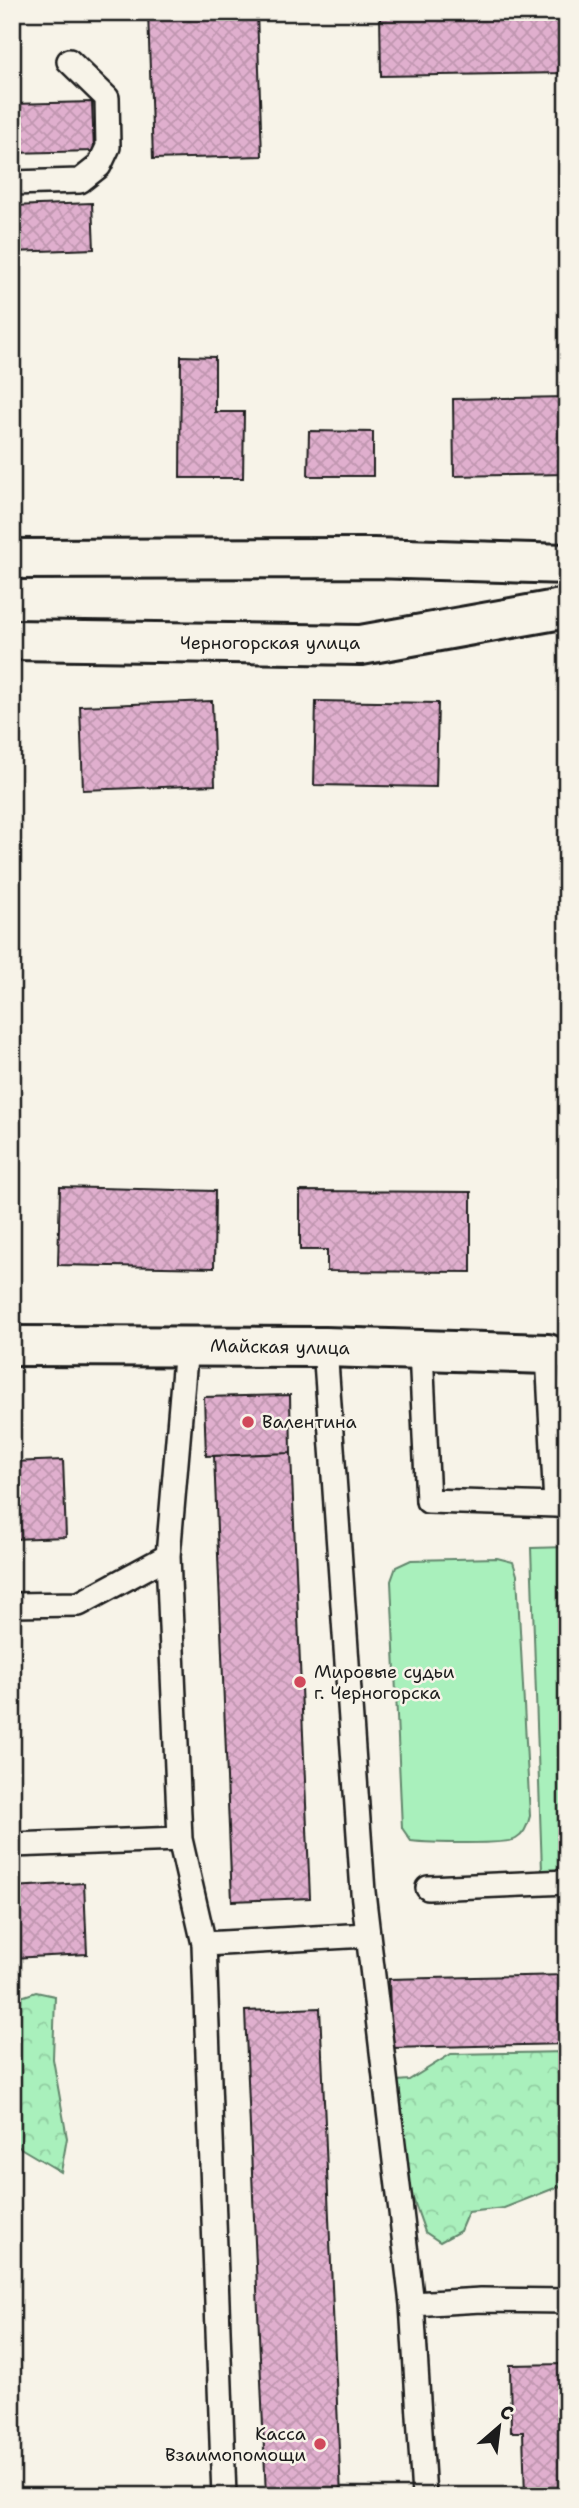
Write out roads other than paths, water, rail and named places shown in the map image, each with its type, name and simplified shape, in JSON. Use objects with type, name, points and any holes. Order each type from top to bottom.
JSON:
[{"type":"street","points":[[12,559],[373,558],[567,564]]},
{"type":"street","name":"Черногорская улица","points":[[12,640],[361,645],[567,608]]},
{"type":"street","name":"Майская улица","points":[[12,1346],[325,1347],[548,1354]]},
{"type":"lane","points":[[12,183],[80,181],[99,166],[108,147],[107,98],[69,61]]},
{"type":"lane","points":[[186,1346],[167,1556],[180,1839],[204,1944],[224,2496]]},
{"type":"lane","points":[[325,1347],[363,1892],[412,2304],[424,2496]]},
{"type":"lane","points":[[421,1351],[428,1501],[561,1505],[548,1354]]},
{"type":"lane","points":[[12,1605],[79,1604],[167,1556]]},
{"type":"lane","points":[[12,1845],[180,1839]]},
{"type":"lane","points":[[428,1888],[567,1882]]},
{"type":"lane","points":[[204,1944],[367,1935]]},
{"type":"lane","points":[[412,2304],[481,2300],[567,2301]]},
{"type":"place","name":"Валентина","points":[[248,1422]]},
{"type":"place","name":"Мировые судьи г. Черногорска","points":[[300,1682]]},
{"type":"place","name":"Касса Взаимопомощи","points":[[320,2444]]}]
